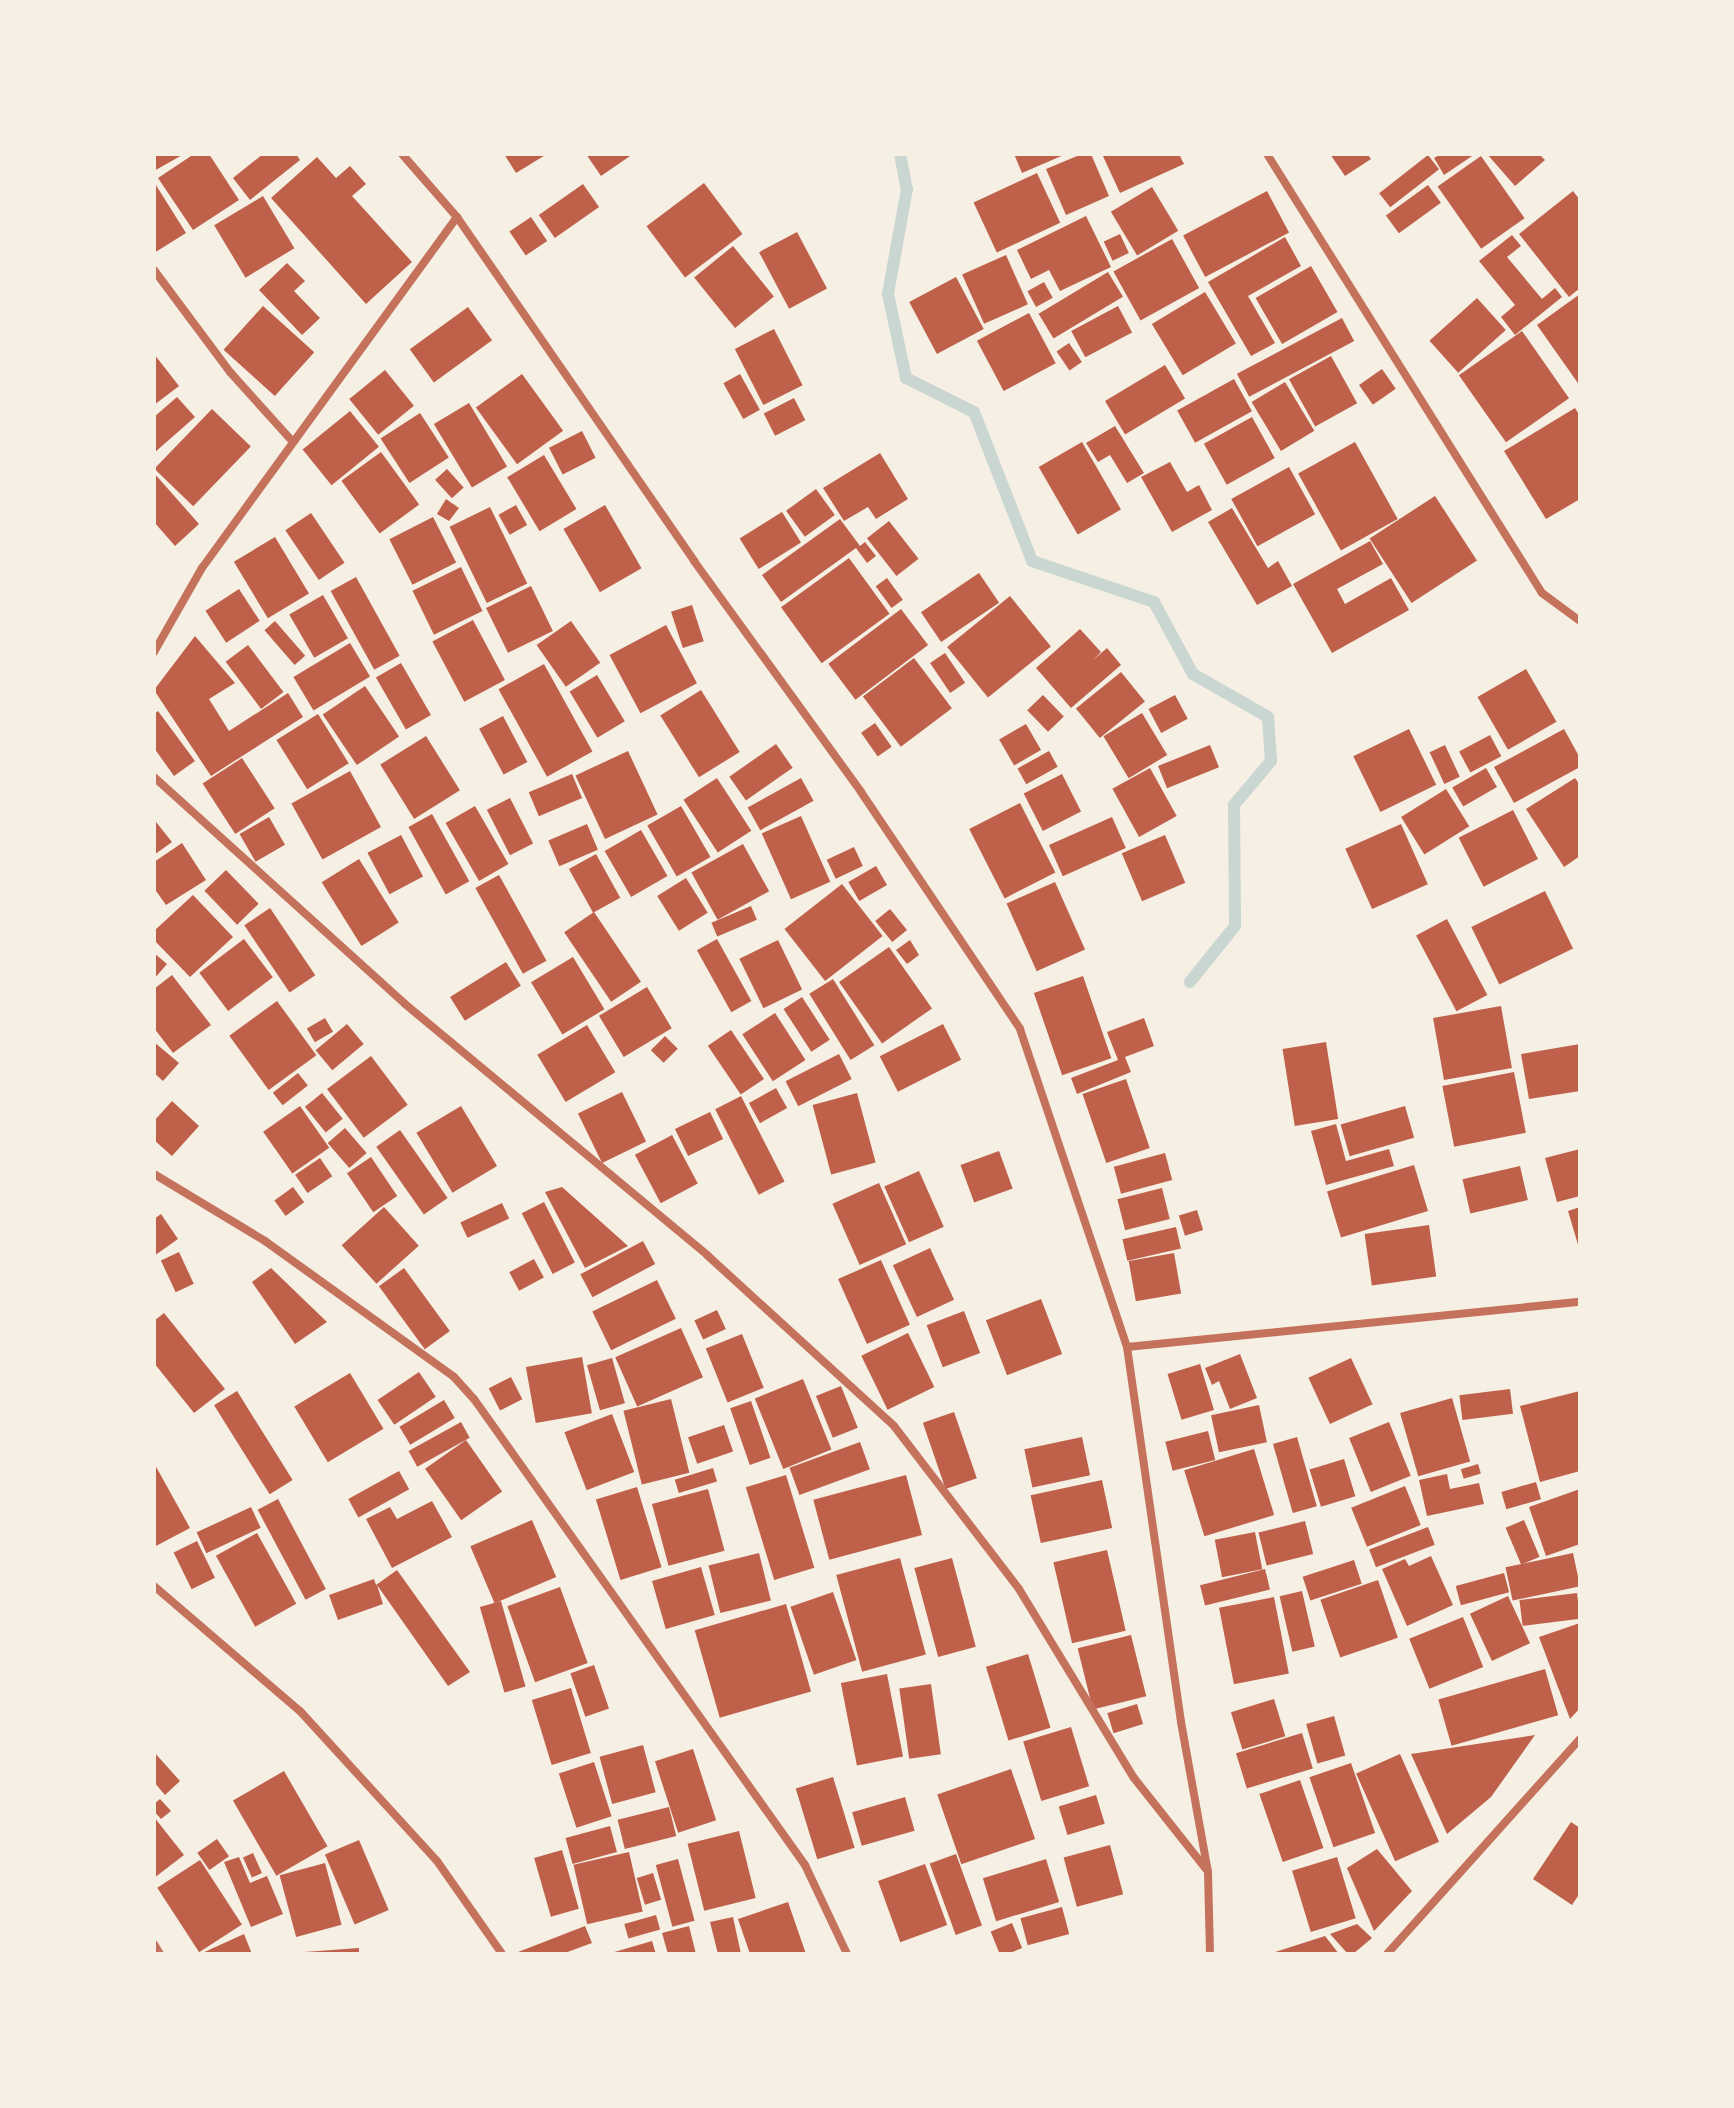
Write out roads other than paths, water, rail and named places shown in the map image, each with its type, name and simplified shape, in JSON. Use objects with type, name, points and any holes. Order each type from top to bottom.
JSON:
[{"type":"street","points":[[393,154],[403,155],[457,217],[694,561],[861,792],[1020,1029],[1127,1347],[1181,1722],[1208,1872],[1210,1954]]},
{"type":"street","points":[[1267,154],[1542,593],[1580,621]]},
{"type":"street","points":[[154,652],[202,568],[457,217]]},
{"type":"street","points":[[154,270],[230,372],[293,442]]},
{"type":"street","points":[[154,777],[405,1004],[707,1255],[894,1426],[1019,1589],[1134,1778],[1208,1872]]},
{"type":"street","points":[[154,1174],[265,1241],[454,1377],[474,1399],[805,1865],[847,1954]]},
{"type":"street","points":[[1127,1347],[1580,1302]]},
{"type":"street","points":[[154,1586],[300,1711],[437,1861],[502,1954]]},
{"type":"street","points":[[1387,1954],[1580,1739]]},
{"type":"street","points":[[154,1944],[160,1954]]},
{"type":"waterway","points":[[900,154],[907,189],[888,294],[906,378],[974,412],[1032,561],[1154,602],[1193,674],[1268,717],[1271,761],[1234,805],[1235,926],[1190,982]]}]
